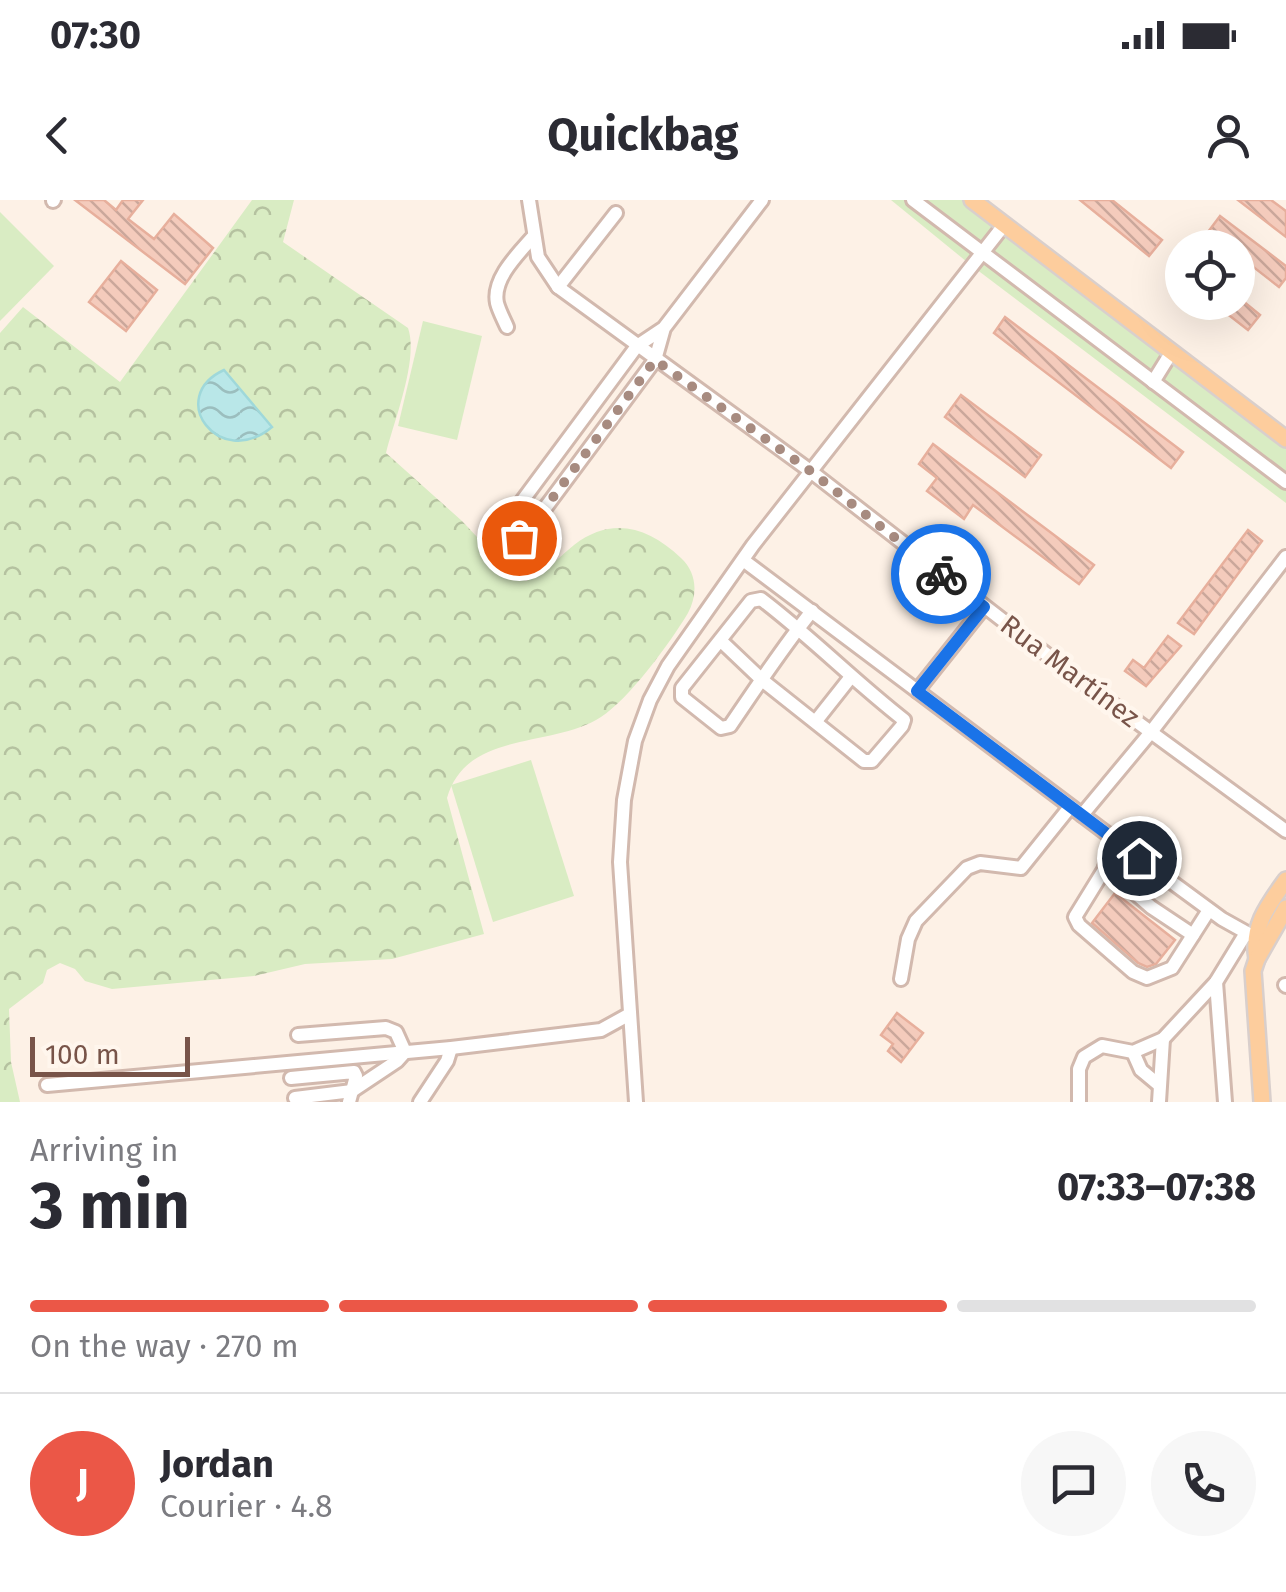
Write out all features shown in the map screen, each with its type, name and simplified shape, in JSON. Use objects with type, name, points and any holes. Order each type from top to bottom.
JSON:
[{"type":"main road","points":[[972,200],[1286,439]]},
{"type":"main road","points":[[1262,1102],[1255,938],[1269,903],[1286,880]]},
{"type":"main road","points":[[1255,938],[1286,908]]},
{"type":"street","points":[[529,200],[538,257],[558,286],[616,212]]},
{"type":"street","points":[[664,328],[655,360],[528,531],[513,539],[508,534],[508,520],[636,346],[664,328],[762,200]]},
{"type":"street","points":[[914,200],[1286,482]]},
{"type":"street","points":[[636,1102],[620,862],[624,800],[635,741],[650,700],[668,666],[809,470],[1004,225]]},
{"type":"street","points":[[507,327],[496,302],[498,289],[513,259],[532,238]]},
{"type":"street","name":"Rua Martínez","points":[[558,286],[809,470],[984,607],[1286,831]]},
{"type":"street","points":[[1153,382],[1171,353]]},
{"type":"street","points":[[571,435],[588,450]]},
{"type":"street","points":[[901,979],[908,939],[916,921],[967,868],[980,863],[1016,869],[1026,865],[1151,732],[1286,557]]},
{"type":"street","points":[[743,560],[1209,910],[1255,938],[1163,1039],[1133,1052],[1102,1046],[1084,1056],[1079,1069],[1080,1102]]},
{"type":"street","points":[[720,640],[762,680],[872,762],[904,720],[850,678],[798,628],[756,598],[751,601],[720,640],[682,688],[682,696],[725,729],[762,680],[798,628],[812,611]]},
{"type":"street","points":[[917,691],[984,607]]},
{"type":"street","points":[[816,721],[850,678]]},
{"type":"street","points":[[1120,844],[1075,917],[1079,925],[1133,972],[1148,978],[1172,968],[1209,910]]},
{"type":"street","points":[[1104,867],[1150,907],[1193,935]]},
{"type":"street","points":[[1216,982],[1226,1102]]},
{"type":"street","points":[[47,1084],[452,1048],[600,1030],[630,1014]]},
{"type":"street","points":[[298,1035],[386,1028],[396,1032],[405,1052]]},
{"type":"street","points":[[600,1030],[631,1047]]},
{"type":"street","points":[[1159,1102],[1163,1039]]},
{"type":"street","points":[[420,1102],[452,1048]]},
{"type":"street","points":[[295,1098],[350,1096],[405,1052]]},
{"type":"street","points":[[1133,1052],[1140,1070],[1159,1086]]},
{"type":"street","points":[[291,1078],[354,1072],[350,1096]]},
{"type":"green space","points":[[252,200],[294,200],[283,242],[408,328],[408,373],[386,453],[462,521],[507,569],[526,581],[588,536],[602,530],[629,529],[656,539],[681,558],[693,577],[693,598],[688,613],[648,669],[612,709],[581,727],[492,750],[457,776],[447,798],[484,934],[392,959],[305,964],[254,976],[112,989],[85,981],[75,969],[60,963],[47,970],[43,983],[9,1009],[11,1062],[20,1102],[0,1102],[0,333],[23,307],[120,382]]},
{"type":"green space","points":[[891,200],[976,200],[1286,436],[1286,503],[972,266]]},
{"type":"green space","points":[[0,212],[54,266],[0,321]]},
{"type":"green space","points":[[423,321],[482,336],[457,440],[398,426]]},
{"type":"green space","points":[[531,760],[574,896],[493,922],[451,785]]},
{"type":"water","points":[[224,370],[272,427],[252,438],[234,440],[218,435],[206,425],[199,412],[199,396],[207,382]]},
{"type":"building","points":[[75,200],[104,200],[116,210],[123,200],[143,200],[128,219],[154,239],[174,214],[213,248],[185,284]]},
{"type":"building","points":[[1080,200],[1112,200],[1162,240],[1149,256]]},
{"type":"building","points":[[1238,200],[1271,200],[1286,211],[1286,237]]},
{"type":"building","points":[[1220,216],[1238,230],[1210,230]]},
{"type":"building","points":[[1255,243],[1286,266],[1286,278],[1279,287],[1255,268]]},
{"type":"building","points":[[121,261],[157,290],[126,331],[89,302]]},
{"type":"building","points":[[1255,311],[1260,315],[1248,330],[1235,320],[1255,320]]},
{"type":"building","points":[[1005,317],[1183,452],[1171,468],[994,333]]},
{"type":"building","points":[[961,395],[1041,455],[1025,477],[945,417]]},
{"type":"building","points":[[933,444],[1094,565],[1079,584],[973,505],[964,519],[927,491],[937,478],[919,464]]},
{"type":"building","points":[[1248,530],[1262,541],[1194,634],[1178,623]]},
{"type":"building","points":[[1168,636],[1181,646],[1146,686],[1125,671],[1133,660],[1144,668]]},
{"type":"building","points":[[1115,893],[1175,940],[1156,964],[1147,967],[1138,963],[1092,923]]},
{"type":"building","points":[[897,1013],[923,1033],[901,1062],[888,1051],[893,1044],[881,1035]]},
{"type":"way so far","points":[[519,538],[655,360],[809,470],[941,574]]},
{"type":"route","points":[[941,574],[984,607],[917,691],[1139,858]]}]
